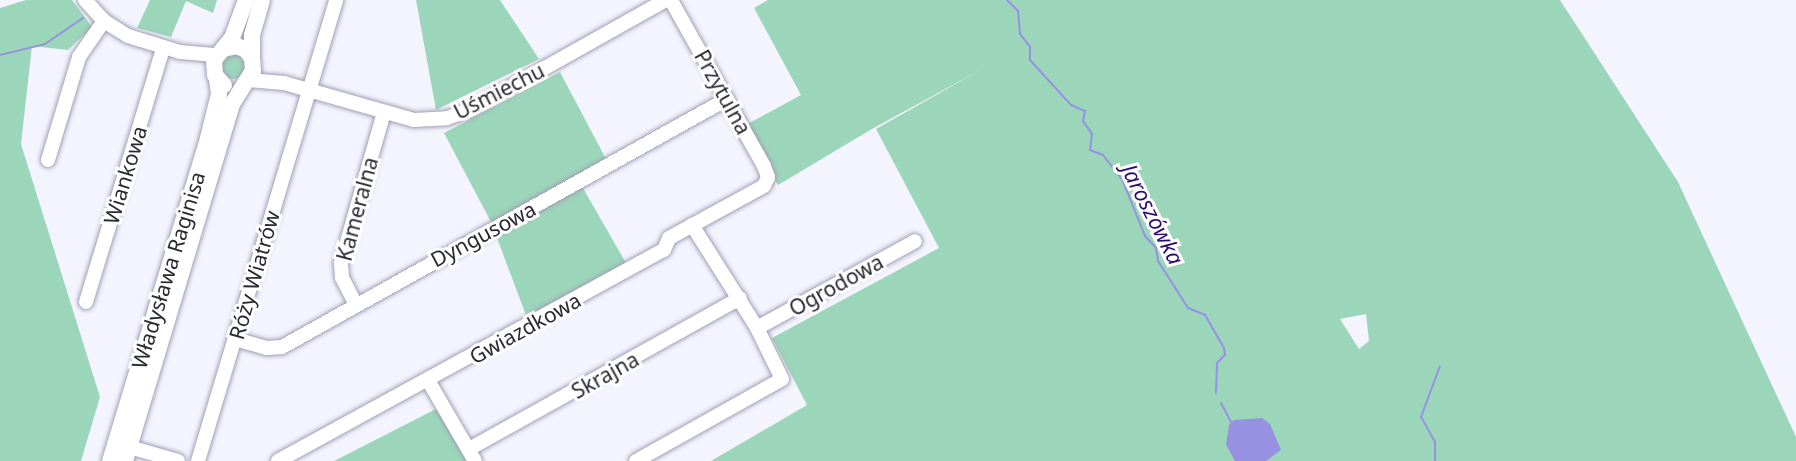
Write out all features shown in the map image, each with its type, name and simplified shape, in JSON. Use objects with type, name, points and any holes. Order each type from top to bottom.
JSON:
[{"type":"main road","name":"Władysława Raginisa","points":[[110,461],[206,146],[219,94],[217,64],[236,31],[246,0]]},
{"type":"main road","name":"Władysława Raginisa","points":[[127,454],[232,104],[250,72],[252,35],[262,0]]},
{"type":"main road","points":[[242,48],[250,72],[232,87],[217,64],[242,48]]},
{"type":"street","points":[[85,0],[104,21],[128,36],[217,64]]},
{"type":"street","name":"Róży Wiatrów","points":[[198,461],[336,0]]},
{"type":"street","name":"Uśmiechu","points":[[250,72],[421,121],[459,115],[669,0]]},
{"type":"street","name":"Przytulna","points":[[669,0],[767,172],[764,186]]},
{"type":"street","points":[[48,159],[79,57],[104,21]]},
{"type":"street","name":"Wiankowa","points":[[86,302],[163,48]]},
{"type":"street","name":"Dyngusowa","points":[[235,339],[267,348],[282,346],[727,99]]},
{"type":"street","name":"Kameralna","points":[[356,305],[342,278],[341,263],[384,111]]},
{"type":"street","name":"Gwiazdkowa","points":[[278,461],[429,381],[664,250],[669,238],[764,186]]},
{"type":"street","points":[[636,461],[782,379],[740,298],[692,225]]},
{"type":"street","name":"Ogrodowa","points":[[757,328],[915,241]]},
{"type":"street","name":"Skrajna","points":[[472,455],[740,298]]},
{"type":"street","points":[[429,381],[472,455]]},
{"type":"street","points":[[127,454],[178,461]]},
{"type":"green space","points":[[26,0],[72,0],[92,27],[68,50],[32,46],[21,144],[100,397],[81,461],[0,461],[0,8]]},
{"type":"green space","points":[[150,0],[217,0],[213,13],[186,1],[171,37],[137,28]]},
{"type":"green space","points":[[416,0],[500,0],[539,59],[436,110]]},
{"type":"green space","points":[[768,0],[1560,0],[1678,182],[1796,437],[1796,461],[711,461],[807,405],[772,338],[939,248],[876,129],[982,69],[872,129],[778,185],[742,127],[801,95],[754,8]],"holes":[[[1366,314],[1369,341],[1359,349],[1340,319]]]},
{"type":"green space","points":[[233,55],[242,58],[245,67],[242,76],[233,79],[224,76],[221,67],[224,58]]},
{"type":"green space","points":[[560,72],[606,159],[576,176],[626,263],[527,318],[491,222],[444,133]]},
{"type":"green space","points":[[436,409],[467,461],[334,461]]},
{"type":"shaded area","points":[[1262,418],[1270,424],[1281,450],[1266,461],[1235,461],[1226,445],[1229,425],[1234,420]]},
{"type":"waterway","name":"Jaroszówka","points":[[1007,0],[1018,11],[1020,34],[1030,47],[1030,60],[1071,105],[1085,111],[1083,121],[1092,134],[1090,150],[1103,155],[1122,179],[1145,236],[1156,248],[1158,261],[1188,308],[1205,315],[1224,348],[1225,355],[1217,363],[1216,393]]},
{"type":"waterway","name":"Jaroszówka","points":[[0,55],[45,44],[83,18]]},
{"type":"waterway","points":[[1435,461],[1435,442],[1421,417],[1440,366]]},
{"type":"waterway","points":[[1221,403],[1232,424]]}]
